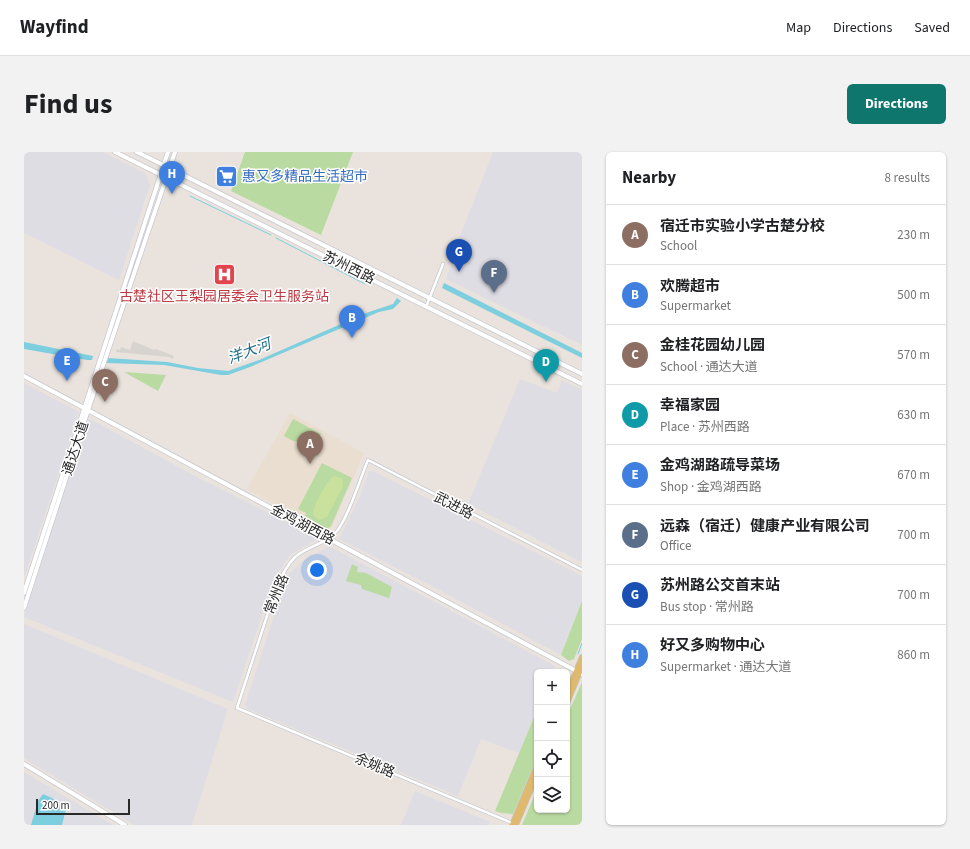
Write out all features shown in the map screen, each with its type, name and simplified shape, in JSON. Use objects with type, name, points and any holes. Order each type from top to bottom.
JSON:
[{"type":"main road","name":"苏州西路","points":[[115,152],[582,384]]},
{"type":"main road","name":"苏州西路","points":[[137,152],[582,374]]},
{"type":"main road","name":"通达大道","points":[[24,608],[168,152]]},
{"type":"main road","name":"通达大道","points":[[24,593],[174,152]]},
{"type":"main road","points":[[410,298],[414,290]]},
{"type":"main road","points":[[444,315],[448,307]]},
{"type":"main road","points":[[525,355],[529,347]]},
{"type":"main road","name":"金鸡湖西路","points":[[24,376],[579,672]]},
{"type":"main road","points":[[570,695],[579,672],[582,657]]},
{"type":"main road","points":[[570,688],[582,668]]},
{"type":"main road","points":[[24,764],[125,825]]},
{"type":"main road","points":[[514,824],[534,773]]},
{"type":"main road","points":[[514,824],[536,777]]},
{"type":"street","points":[[426,306],[443,264]]},
{"type":"street","name":"常州路","points":[[237,708],[277,585],[284,570],[295,557],[329,538],[338,530],[345,518],[368,460]]},
{"type":"street","name":"武进路","points":[[368,460],[582,570]]},
{"type":"street","name":"余姚路","points":[[237,708],[514,824]]},
{"type":"shaded area","points":[[24,152],[103,152],[145,173],[150,185],[119,280],[24,233]]},
{"type":"shaded area","points":[[493,152],[582,152],[582,345],[446,279],[455,255],[454,251]]},
{"type":"shaded area","points":[[133,341],[154,350],[156,349],[174,356],[173,359],[169,357],[116,352],[117,349],[120,350],[121,347],[130,350]]},
{"type":"shaded area","points":[[520,379],[557,393],[562,380],[582,390],[582,562],[468,504]]},
{"type":"shaded area","points":[[24,383],[79,412],[24,578]]},
{"type":"shaded area","points":[[290,413],[364,453],[332,527],[326,531],[247,489]]},
{"type":"shaded area","points":[[88,419],[195,476],[319,538],[290,555],[274,579],[233,702],[24,617]]},
{"type":"shaded area","points":[[369,471],[373,471],[582,576],[582,601],[561,655],[430,585],[339,539],[361,494]]},
{"type":"shaded area","points":[[329,546],[555,666],[554,669],[534,669],[534,717],[519,753],[481,739],[458,796],[248,709],[245,705],[284,584],[290,573],[301,562]]},
{"type":"shaded area","points":[[24,624],[228,709],[192,825],[134,825],[24,758]]},
{"type":"shaded area","points":[[24,772],[113,825],[24,825]]},
{"type":"shaded area","points":[[415,791],[490,822],[489,825],[401,825]]},
{"type":"green space","points":[[245,152],[353,152],[321,235],[231,191]]},
{"type":"green space","points":[[124,372],[166,375],[158,391]]},
{"type":"green space","points":[[293,419],[321,434],[311,451],[301,446],[298,442],[284,436]]},
{"type":"green space","points":[[322,463],[352,478],[331,526],[327,529],[305,516],[306,513],[298,509]]},
{"type":"green space","points":[[334,476],[342,478],[343,487],[327,517],[319,520],[313,515],[313,511],[324,488]]},
{"type":"green space","points":[[352,564],[358,567],[357,572],[366,573],[392,587],[389,598],[362,589],[361,585],[346,581]]},
{"type":"green space","points":[[582,601],[582,639],[574,659],[569,661],[561,655]]},
{"type":"green space","points":[[582,682],[582,825],[522,825],[534,796],[534,813],[570,813],[570,709]]},
{"type":"green space","points":[[534,717],[534,764],[513,814],[495,811]]},
{"type":"water","points":[[444,283],[582,353],[582,358],[442,288]]},
{"type":"water","points":[[397,298],[401,301],[393,309],[379,312],[228,375],[164,365],[106,363],[108,358],[167,362],[198,368],[228,371],[259,360],[366,313],[393,304]]},
{"type":"water","points":[[24,342],[93,356],[92,360],[87,360],[24,349]]},
{"type":"water","points":[[43,794],[52,798],[66,809],[62,825],[31,825],[38,801]]},
{"type":"waterway","points":[[190,196],[271,235]]},
{"type":"waterway","points":[[276,238],[365,284]]},
{"type":"waterway","points":[[578,654],[582,643]]},
{"type":"place","name":"惠又多精品生活超市","points":[[226,176]]},
{"type":"place","name":"好又多购物中心","points":[[172,194]]},
{"type":"place","name":"苏州路公交首末站","points":[[459,272]]},
{"type":"place","name":"古楚社区王梨园居委会卫生服务站","points":[[224,274]]},
{"type":"place","name":"远森（宿迁）健康产业有限公司","points":[[494,293]]},
{"type":"place","name":"欢腾超市","points":[[352,338]]},
{"type":"place","name":"金鸡湖路疏导菜场","points":[[67,381]]},
{"type":"place","name":"幸福家园","points":[[546,382]]},
{"type":"place","name":"金桂花园幼儿园","points":[[105,402]]},
{"type":"place","name":"宿迁市实验小学古楚分校","points":[[310,464]]},
{"type":"water label","name":"洋大河","points":[[249,351]]}]
